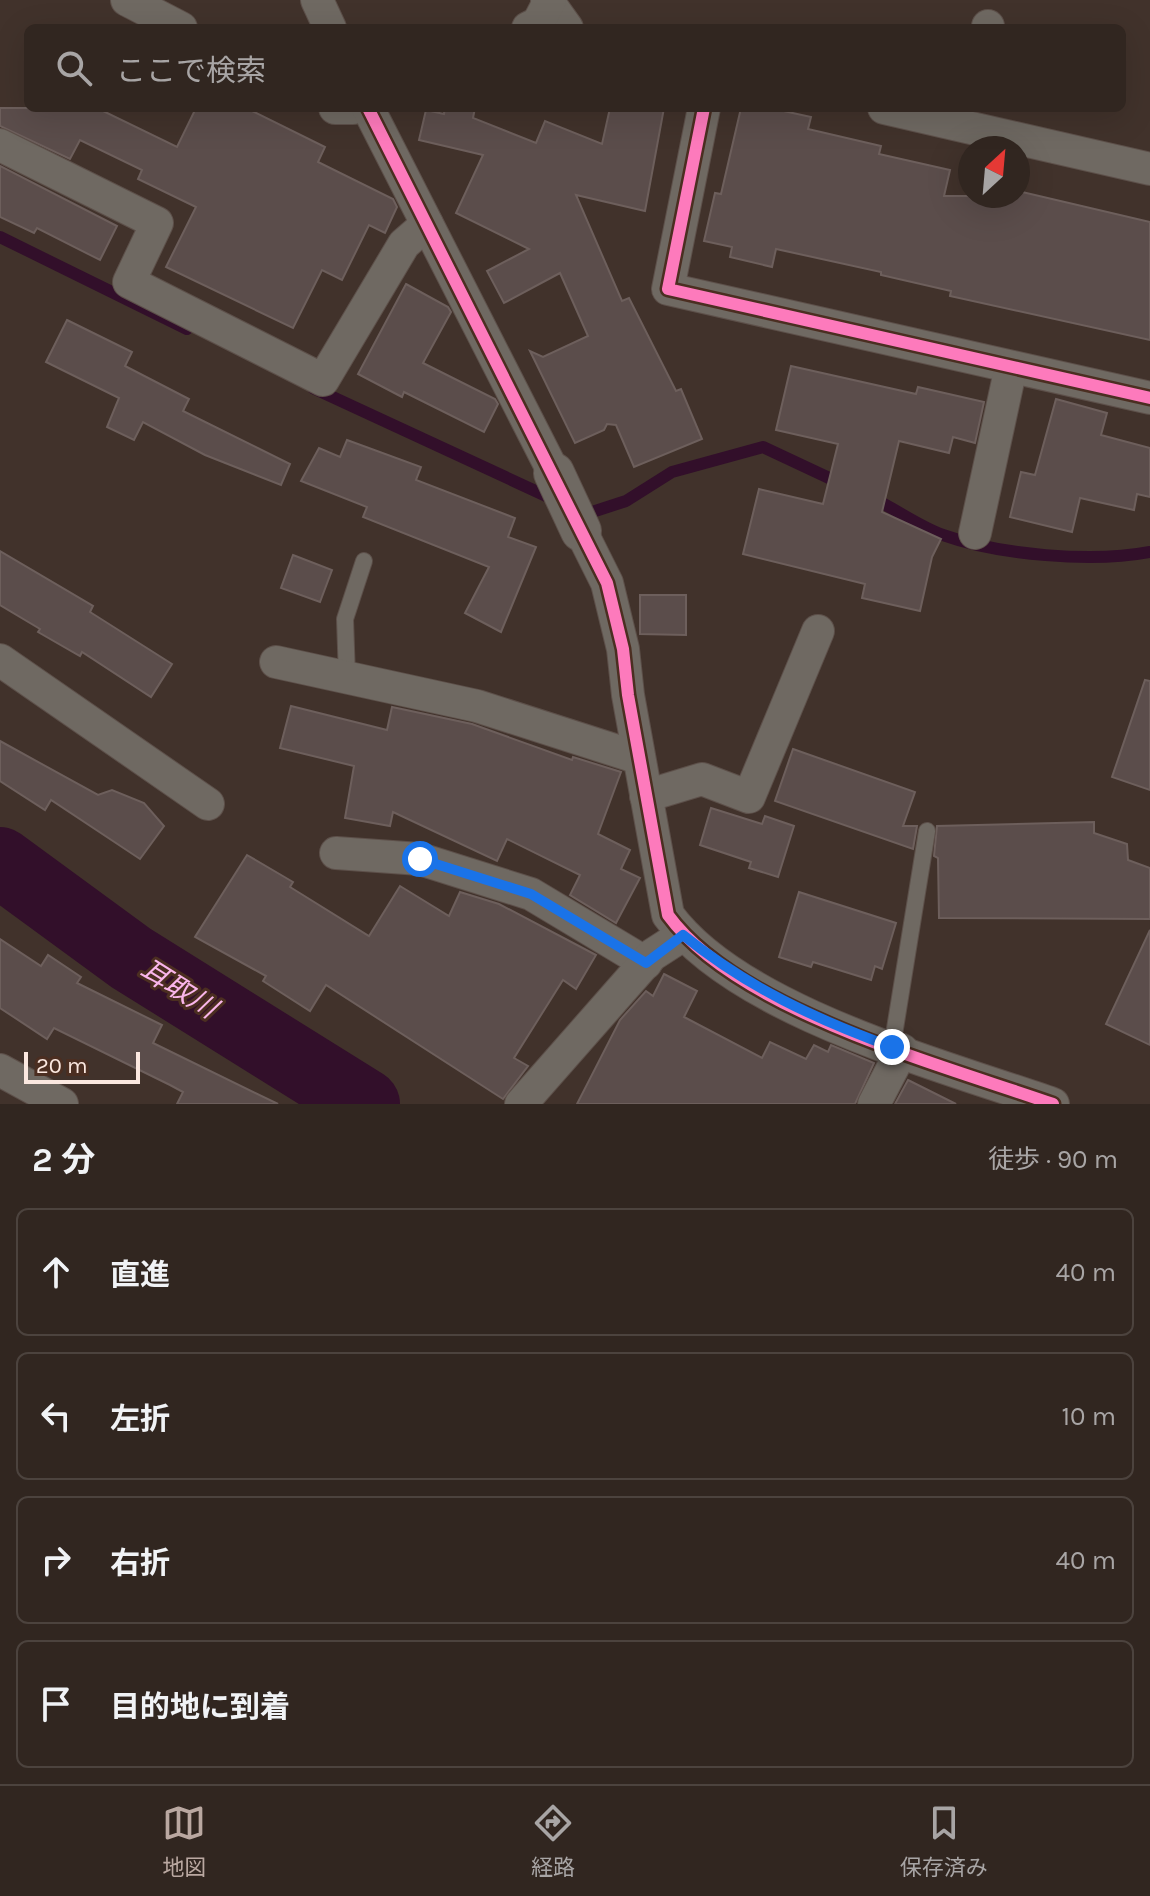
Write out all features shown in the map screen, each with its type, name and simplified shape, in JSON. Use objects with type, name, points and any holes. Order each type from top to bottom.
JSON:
[{"type":"street","points":[[127,0],[173,24]]},
{"type":"street","points":[[317,0],[328,24]]},
{"type":"street","points":[[536,24],[553,8]]},
{"type":"street","points":[[370,112],[607,583],[623,649],[639,758],[668,915],[683,935],[745,983],[793,1008],[1053,1104]]},
{"type":"street","points":[[703,112],[668,289],[1150,398]]},
{"type":"street","points":[[918,112],[969,118],[1150,169]]},
{"type":"street","points":[[0,145],[157,223],[129,282],[323,380],[404,244],[427,224]]},
{"type":"street","points":[[975,533],[1011,367]]},
{"type":"street","points":[[646,796],[702,779],[749,797],[818,631]]},
{"type":"street","points":[[0,660],[208,804]]},
{"type":"street","points":[[276,662],[477,706],[639,758]]},
{"type":"street","points":[[336,853],[420,859],[531,894],[646,963]]},
{"type":"street","points":[[521,1104],[646,963],[683,935]]},
{"type":"street","points":[[874,1104],[897,1048]]},
{"type":"street","points":[[0,1070],[62,1104]]},
{"type":"lane","points":[[347,677],[345,619],[364,561]]},
{"type":"lane","points":[[897,1048],[927,831]]},
{"type":"building","points":[[0,108],[24,108],[24,112],[105,112],[177,147],[194,112],[254,112],[325,147],[318,162],[393,199],[397,207],[385,233],[369,225],[342,280],[322,270],[293,328],[166,267],[196,207],[138,179],[142,170],[80,140],[70,159],[0,126]]},
{"type":"building","points":[[426,112],[474,112],[473,118],[536,143],[545,121],[602,144],[609,112],[663,112],[645,211],[576,195],[622,301],[629,298],[676,391],[681,389],[702,439],[634,467],[616,425],[607,424],[604,430],[575,443],[530,351],[543,357],[588,336],[560,273],[504,303],[487,271],[529,249],[456,213],[483,155],[419,140]]},
{"type":"building","points":[[740,112],[788,112],[811,117],[808,129],[881,146],[879,154],[950,170],[944,196],[958,196],[958,208],[1030,208],[1030,194],[1150,222],[1150,340],[950,296],[951,291],[881,275],[881,272],[776,249],[772,267],[730,257],[732,247],[704,241],[715,193],[721,194]]},
{"type":"building","points":[[0,166],[117,226],[100,260],[37,228],[34,233],[0,217]]},
{"type":"building","points":[[406,284],[448,307],[451,312],[423,363],[495,399],[498,404],[484,432],[404,392],[402,397],[358,374]]},
{"type":"building","points":[[67,320],[132,352],[125,366],[189,399],[183,411],[290,464],[281,485],[205,455],[143,422],[134,440],[107,427],[119,398],[46,362]]},
{"type":"building","points":[[791,366],[916,394],[918,387],[984,402],[975,443],[953,437],[949,453],[899,441],[882,512],[941,539],[932,557],[920,611],[862,598],[865,584],[743,554],[759,489],[823,504],[838,444],[776,430]]},
{"type":"building","points":[[1056,399],[1107,413],[1101,435],[1150,448],[1150,497],[1137,494],[1134,510],[1080,498],[1072,532],[1010,517],[1021,472],[1035,475]]},
{"type":"building","points":[[347,440],[421,467],[416,480],[515,518],[508,537],[536,547],[501,632],[465,613],[489,567],[363,517],[367,507],[301,481],[319,448],[340,457]]},
{"type":"building","points":[[0,551],[93,606],[90,612],[172,664],[151,697],[82,652],[80,656],[38,632],[40,629],[0,605]]},
{"type":"building","points":[[293,555],[332,570],[320,602],[281,588]]},
{"type":"building","points":[[640,595],[686,595],[686,635],[640,634]]},
{"type":"building","points":[[1145,680],[1150,681],[1150,790],[1112,777]]},
{"type":"building","points":[[291,706],[387,730],[392,707],[472,724],[572,760],[573,757],[621,772],[598,834],[630,850],[621,869],[640,878],[616,923],[570,895],[580,875],[507,839],[497,861],[393,812],[390,826],[345,818],[354,766],[280,748]]},
{"type":"building","points":[[0,741],[98,795],[112,790],[144,803],[164,826],[140,859],[51,800],[45,810],[0,781]]},
{"type":"building","points":[[793,749],[915,792],[903,826],[917,826],[913,849],[775,801]]},
{"type":"building","points":[[711,808],[762,824],[765,816],[794,826],[778,877],[749,868],[751,862],[700,845]]},
{"type":"building","points":[[1094,822],[1094,833],[1127,844],[1128,860],[1150,868],[1150,919],[939,918],[938,858],[934,856],[937,826]]},
{"type":"building","points":[[247,855],[293,882],[290,887],[369,936],[400,886],[449,916],[460,892],[499,904],[596,955],[576,989],[563,980],[514,1058],[528,1066],[503,1099],[326,985],[310,1011],[263,981],[266,976],[195,937]]},
{"type":"building","points":[[799,892],[896,923],[882,969],[875,966],[871,980],[813,962],[811,967],[779,957]]},
{"type":"building","points":[[1150,930],[1150,1045],[1106,1024]]},
{"type":"building","points":[[0,939],[41,966],[48,955],[81,977],[77,983],[162,1025],[153,1043],[278,1104],[177,1104],[183,1092],[170,1085],[54,1028],[47,1039],[0,1008]]},
{"type":"building","points":[[664,974],[697,991],[684,1017],[762,1058],[770,1042],[806,1059],[814,1045],[828,1052],[831,1045],[874,1063],[855,1104],[577,1104],[620,1020],[646,991],[653,996]]},
{"type":"building","points":[[908,1080],[956,1104],[895,1104]]},
{"type":"waterway","points":[[0,237],[187,329]]},
{"type":"waterway","points":[[313,388],[557,501]]},
{"type":"waterway","points":[[581,512],[586,514],[626,501],[672,472],[763,447],[844,485]]},
{"type":"waterway","points":[[872,498],[934,531],[991,548],[1074,557],[1150,552]]},
{"type":"waterway","name":"耳取川","points":[[0,862],[131,958],[365,1104]]},
{"type":"cycle path","points":[[370,112],[607,583],[623,649],[628,695],[668,915],[700,949],[742,980],[791,1007],[901,1052],[1053,1104]]},
{"type":"cycle path","points":[[703,112],[668,289],[1150,398]]},
{"type":"route","points":[[420,859],[531,894],[646,963],[652,955],[683,935],[745,983],[793,1008],[892,1047]]}]
